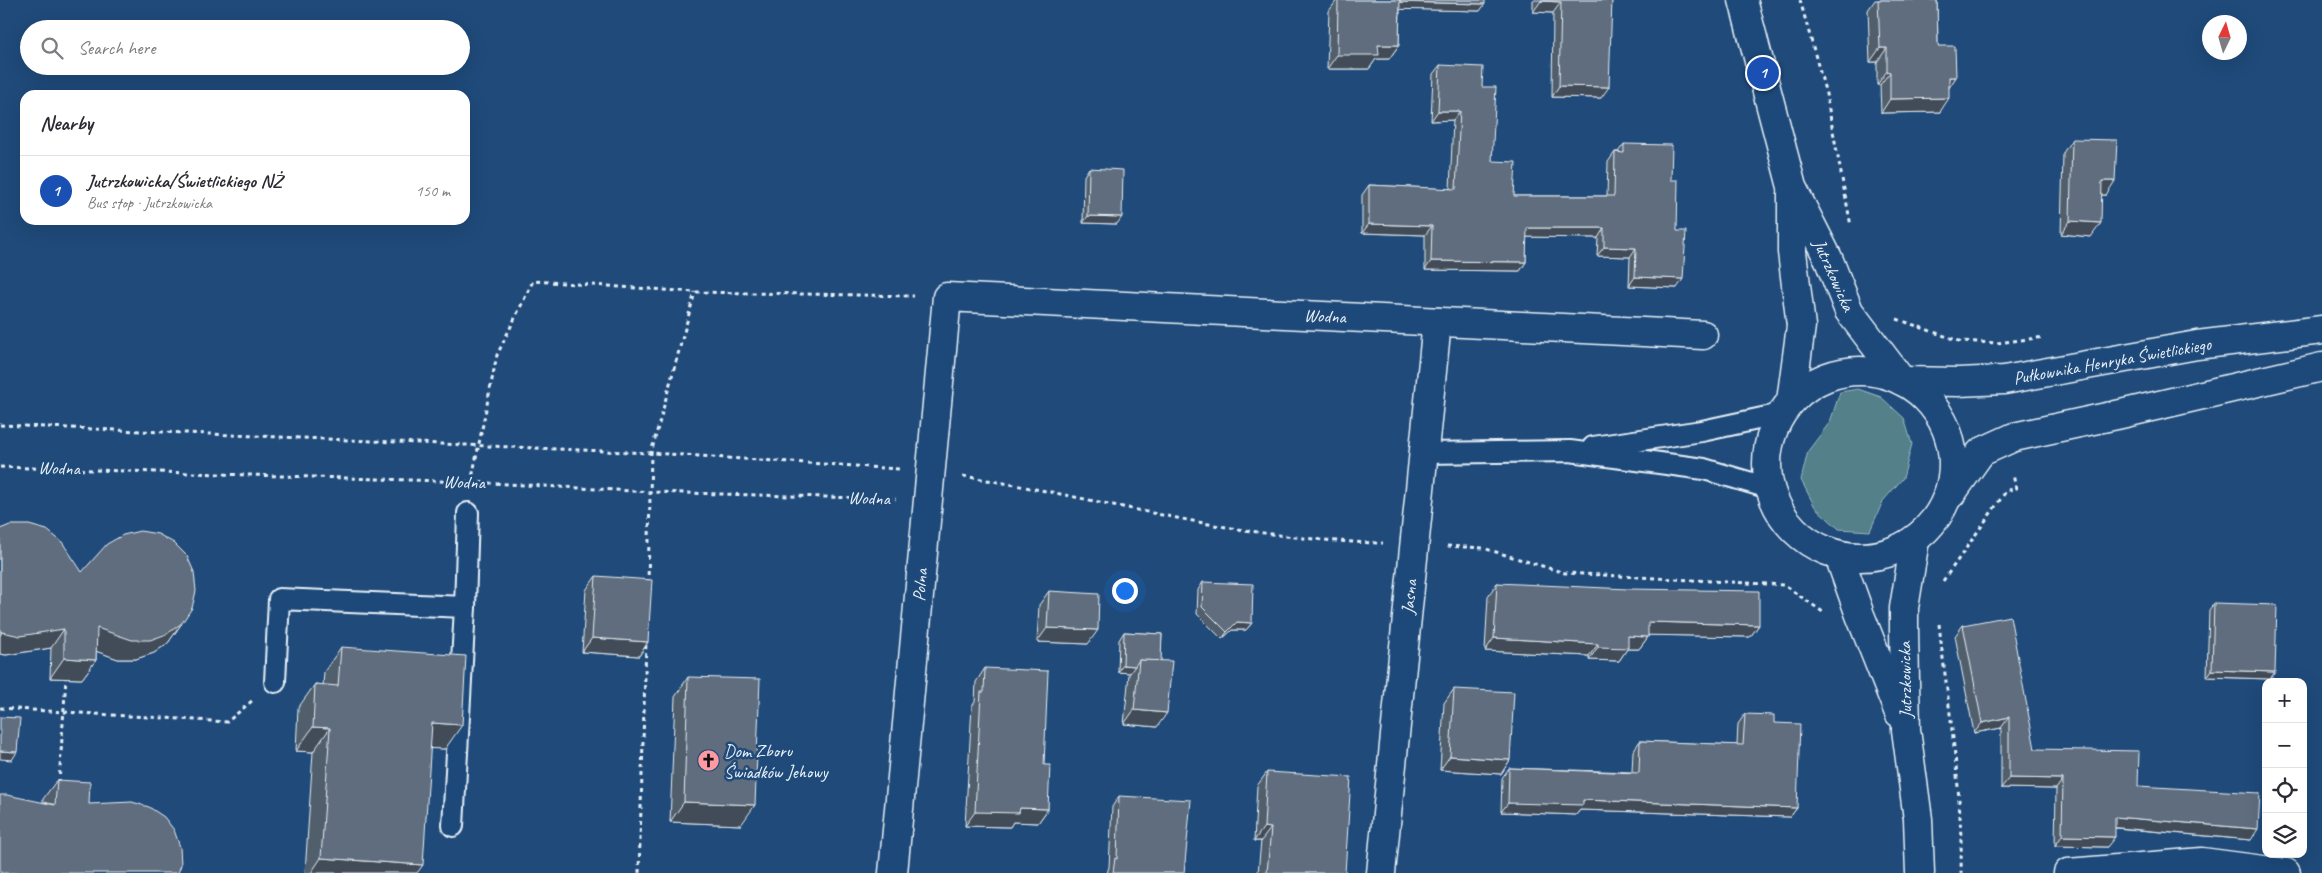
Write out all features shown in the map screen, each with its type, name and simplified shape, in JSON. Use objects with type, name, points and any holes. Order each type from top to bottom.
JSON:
[{"type":"street","name":"Jutrzkowicka","points":[[1743,0],[1792,187],[1828,258],[1849,311],[1902,381]]},
{"type":"street","name":"Jutrzkowicka","points":[[1786,408],[1801,326],[1792,252],[1792,187]]},
{"type":"street","name":"Wodna","points":[[947,297],[1703,335]]},
{"type":"street","name":"Polna","points":[[893,873],[947,297]]},
{"type":"street","name":"Jasna","points":[[1381,873],[1437,322]]},
{"type":"street","name":"Pułkownika Henryka Świetlickiego","points":[[1902,381],[1958,382],[2004,380],[2197,345],[2322,330]]},
{"type":"street","points":[[1946,502],[1953,474],[1952,446],[1942,420],[1925,397],[1902,381],[1873,372],[1843,372],[1815,383],[1786,408],[1770,438],[1766,462],[1769,488],[1779,511],[1795,531],[1815,546],[1839,556],[1866,558],[1892,552],[1915,540],[1933,523],[1968,468],[1981,452],[2014,437],[2140,410],[2322,367]]},
{"type":"street","name":"Jutrzkowicka","points":[[1915,540],[1904,608],[1906,730],[1918,819],[1920,873]]},
{"type":"street","name":"Jutrzkowicka","points":[[1839,556],[1860,615],[1906,730]]},
{"type":"street","points":[[2068,873],[2202,862],[2286,873]]},
{"type":"lane","points":[[1424,453],[1570,451],[1702,431],[1786,408]]},
{"type":"lane","points":[[1570,451],[1704,469],[1769,488]]},
{"type":"lane","points":[[454,826],[468,513]]},
{"type":"lane","points":[[275,682],[278,600],[465,607]]},
{"type":"path","points":[[1800,0],[1826,94],[1853,234]]},
{"type":"path","points":[[471,482],[497,355],[533,281],[695,292],[947,297]]},
{"type":"path","points":[[648,590],[652,454],[695,292]]},
{"type":"path","points":[[1890,316],[1959,341],[1993,342]]},
{"type":"path","points":[[0,425],[652,454],[903,470]]},
{"type":"path","name":"Wodna","points":[[0,467],[471,482],[651,492],[928,500]]},
{"type":"path","points":[[1940,587],[2007,490],[2016,489],[2012,470]]},
{"type":"path","points":[[961,476],[1003,482],[1164,517],[1251,532],[1355,543],[1390,544]]},
{"type":"path","points":[[1438,545],[1483,548],[1564,573],[1784,585],[1824,613]]},
{"type":"path","points":[[1938,615],[1956,761],[1962,844],[1961,873]]},
{"type":"path","points":[[639,873],[646,639]]},
{"type":"path","points":[[59,790],[66,678]]},
{"type":"path","points":[[0,708],[227,722],[275,682]]},
{"type":"green space","points":[[1858,389],[1881,397],[1904,418],[1912,444],[1903,478],[1883,501],[1870,531],[1839,529],[1815,507],[1801,480],[1808,451],[1830,422],[1840,392]]},
{"type":"building","points":[[1338,0],[1400,0],[1399,45],[1378,45],[1379,55],[1337,55]]},
{"type":"building","points":[[1400,0],[1485,0],[1485,4],[1400,2]]},
{"type":"building","points":[[1541,0],[1612,0],[1609,87],[1559,86],[1561,2]]},
{"type":"building","points":[[1878,0],[1937,0],[1938,46],[1955,46],[1956,77],[1949,77],[1949,98],[1890,99],[1890,72],[1887,71],[1887,48],[1880,48]]},
{"type":"building","points":[[1440,65],[1483,67],[1482,87],[1496,87],[1492,161],[1516,162],[1514,196],[1614,196],[1615,152],[1624,153],[1624,144],[1672,145],[1671,180],[1678,180],[1677,231],[1686,231],[1683,279],[1635,277],[1636,248],[1604,247],[1604,228],[1527,228],[1526,262],[1431,261],[1432,226],[1369,224],[1369,185],[1456,189],[1460,111],[1438,111]]},
{"type":"building","points":[[2072,139],[2117,140],[2115,181],[2102,181],[2101,223],[2070,221]]},
{"type":"building","points":[[1089,168],[1123,170],[1122,217],[1088,216]]},
{"type":"building","points":[[10,525],[29,525],[47,530],[62,542],[82,572],[107,544],[123,535],[140,531],[158,534],[174,543],[187,556],[194,572],[196,591],[192,608],[182,623],[167,634],[150,640],[132,640],[97,628],[96,660],[64,658],[64,629],[20,636],[2,632],[0,631],[0,529]]},
{"type":"building","points":[[596,576],[652,580],[648,642],[592,638]]},
{"type":"building","points":[[1203,582],[1253,584],[1252,623],[1237,622],[1227,632],[1202,607]]},
{"type":"building","points":[[1497,583],[1628,589],[1759,591],[1759,625],[1648,622],[1648,637],[1628,636],[1628,648],[1598,647],[1598,644],[1494,638]]},
{"type":"building","points":[[1049,591],[1099,594],[1098,630],[1047,628]]},
{"type":"building","points":[[2214,603],[2277,605],[2275,672],[2212,670]]},
{"type":"building","points":[[2010,616],[2035,749],[2139,751],[2138,786],[2260,793],[2258,829],[2115,817],[2115,837],[2062,836],[2063,779],[2009,778],[2009,717],[1982,723],[1963,625]]},
{"type":"building","points":[[1124,632],[1162,634],[1161,661],[1139,660],[1135,666],[1123,665]]},
{"type":"building","points":[[341,647],[466,656],[462,725],[432,723],[423,865],[321,858],[330,728],[313,727],[315,684],[338,686]]},
{"type":"building","points":[[1139,660],[1172,661],[1167,713],[1134,710]]},
{"type":"building","points":[[985,668],[1048,671],[1044,765],[1050,765],[1048,809],[1020,808],[1019,813],[975,812],[981,692],[984,692]]},
{"type":"building","name":"Dom Zboru Świadków Jehowy","points":[[688,677],[760,679],[755,805],[684,802]]},
{"type":"building","points":[[1454,689],[1514,692],[1510,760],[1450,756]]},
{"type":"building","points":[[1745,714],[1774,715],[1774,723],[1800,724],[1797,808],[1583,800],[1583,805],[1508,803],[1509,768],[1639,773],[1640,741],[1743,745]]},
{"type":"building","points":[[0,717],[20,718],[17,752],[0,751]]},
{"type":"building","points":[[1267,772],[1351,777],[1345,873],[1267,873],[1271,828],[1264,827]]},
{"type":"building","points":[[57,780],[90,782],[89,804],[132,802],[149,807],[164,817],[174,830],[180,847],[181,865],[178,873],[0,873],[0,795],[55,805]]},
{"type":"building","points":[[1119,796],[1191,800],[1184,873],[1113,873],[1115,858],[1117,859]]},
{"type":"place","name":"Jutrzkowicka/Świetlickiego NŻ","points":[[1763,73]]},
{"type":"place","name":"Dom Zboru Świadków Jehowy","points":[[708,761]]}]
